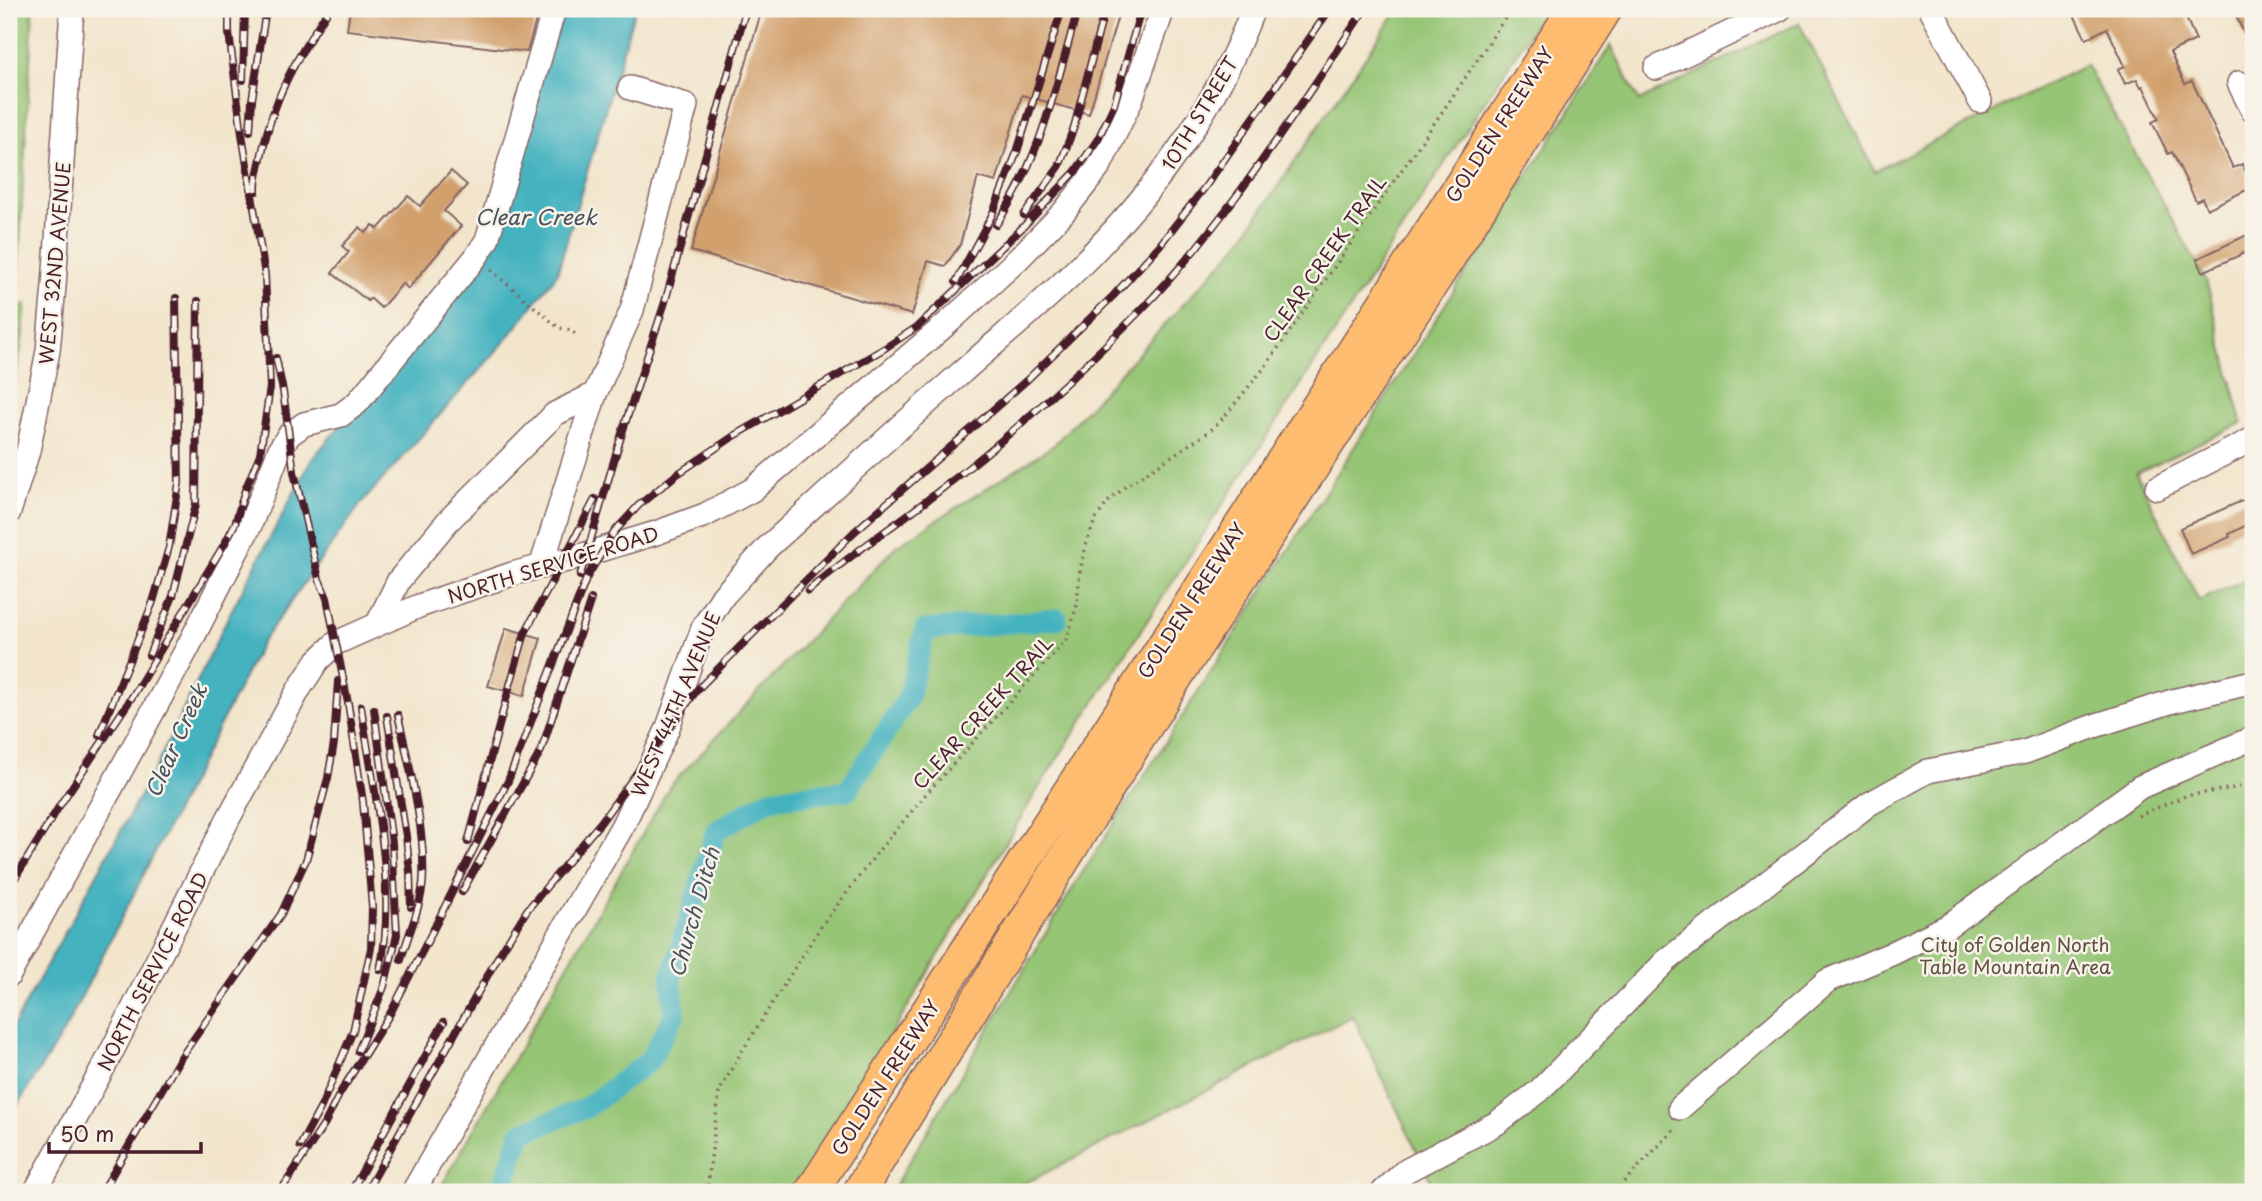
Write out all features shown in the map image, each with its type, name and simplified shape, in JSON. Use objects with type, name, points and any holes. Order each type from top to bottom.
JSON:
[{"type":"highway","points":[[1590,17],[1612,9]]},
{"type":"highway","name":"GOLDEN FREEWAY","points":[[811,1192],[1108,729],[1590,17]]},
{"type":"highway","name":"GOLDEN FREEWAY","points":[[859,1192],[1177,676],[1448,259],[1590,17]]},
{"type":"street","name":"WEST 32ND AVENUE","points":[[9,512],[28,451],[48,351],[72,9]]},
{"type":"street","points":[[9,975],[187,649],[250,525],[280,449],[289,435],[304,424],[341,415],[357,403],[487,240],[554,9]]},
{"type":"street","name":"NORTH SERVICE ROAD","points":[[35,1192],[108,1059],[228,819],[311,668],[333,645],[419,606],[512,574],[603,550],[705,515],[752,490],[950,321],[1063,214],[1099,167],[1131,100],[1163,9]]},
{"type":"street","name":"10TH STREET","points":[[1159,178],[1216,92],[1238,48],[1252,9]]},
{"type":"street","points":[[1656,68],[1780,9]]},
{"type":"street","points":[[1931,9],[1980,101]]},
{"type":"street","points":[[2239,83],[2253,111]]},
{"type":"street","points":[[541,567],[595,394],[632,310],[687,105],[630,88]]},
{"type":"street","name":"WEST 44TH AVENUE","points":[[413,1192],[623,825],[667,730],[704,628],[723,596],[768,547],[1075,271],[1159,178]]},
{"type":"street","points":[[378,623],[399,580],[449,521],[555,414],[595,394]]},
{"type":"street","points":[[2157,488],[2253,439]]},
{"type":"street","points":[[1383,1192],[1404,1172],[1497,1124],[1539,1091],[1666,961],[1869,804],[1928,771],[2025,752],[2094,726],[2173,701],[2253,682]]},
{"type":"street","points":[[1679,1108],[1827,981],[1948,926],[2140,787],[2253,738]]},
{"type":"street","points":[[1410,1192],[1416,1166]]},
{"type":"path","name":"CLEAR CREEK TRAIL","points":[[707,1192],[719,1092],[739,1056],[820,928],[880,849],[926,794],[1067,639],[1077,605],[1086,545],[1095,520],[1108,502],[1126,486],[1210,431],[1224,417],[1256,377],[1443,111],[1511,9]]},
{"type":"path","points":[[476,257],[536,310],[559,328],[571,330],[578,337]]},
{"type":"green space","points":[[9,9],[33,9],[16,308],[26,304],[9,412]]},
{"type":"green space","points":[[1398,9],[1545,9],[1041,784],[797,1192],[438,1192],[670,786],[895,547],[1054,445],[1238,245]]},
{"type":"green space","name":"City of Golden North Table Mountain Area","points":[[1799,23],[1875,171],[2086,65],[2206,280],[2242,423],[2136,473],[2199,601],[2253,576],[2253,1192],[1436,1192],[1353,1016],[1008,1192],[891,1192],[1077,881],[1611,45],[1639,101]]},
{"type":"water","name":"Clear Creek","points":[[558,9],[635,9],[557,274],[507,339],[360,505],[262,642],[64,1031],[9,1119],[9,1034],[158,763],[229,615],[312,459],[486,253]]},
{"type":"building","points":[[350,9],[539,9],[527,52],[347,30]]},
{"type":"building","points":[[762,9],[1120,9],[1089,114],[1022,95],[996,182],[978,177],[960,245],[945,266],[928,261],[912,315],[691,251]]},
{"type":"building","points":[[2071,9],[2182,9],[2196,40],[2170,52],[2185,84],[2192,81],[2233,168],[2242,164],[2253,187],[2207,209],[2202,198],[2196,201],[2172,152],[2168,154],[2152,122],[2159,119],[2143,86],[2141,87],[2137,79],[2125,84],[2118,69],[2125,66],[2107,28],[2086,39]]},
{"type":"building","points":[[2233,9],[2253,9],[2253,54]]},
{"type":"building","points":[[451,171],[467,185],[444,211],[461,226],[408,289],[403,283],[381,308],[332,273],[349,252],[342,246],[360,227],[366,233],[373,225],[378,229],[408,196],[420,206]]},
{"type":"building","points":[[2253,232],[2253,249],[2203,272],[2197,259]]},
{"type":"building","points":[[2253,496],[2253,522],[2229,534],[2230,537],[2191,554],[2180,528]]},
{"type":"building","points":[[506,628],[541,638],[524,696],[488,686]]},
{"type":"waterway","name":"Church Ditch","points":[[501,1192],[521,1133],[586,1108],[649,1061],[675,1014],[671,979],[716,831],[770,799],[848,790],[908,698],[925,630],[1057,619]]},
{"type":"railway","points":[[9,888],[132,697],[225,543],[235,524],[260,454],[270,387],[265,275],[242,134],[229,33],[229,9]]},
{"type":"railway","points":[[243,80],[245,9]]},
{"type":"railway","points":[[250,131],[266,9]]},
{"type":"railway","points":[[256,191],[267,132],[280,94],[306,44],[329,9]]},
{"type":"railway","points":[[580,576],[623,430],[665,302],[746,9]]},
{"type":"railway","points":[[956,282],[992,215],[1017,152],[1062,9]]},
{"type":"railway","points":[[996,225],[1012,200],[1036,148],[1078,9]]},
{"type":"railway","points":[[280,1192],[391,1012],[425,946],[508,781],[587,577],[615,531],[639,505],[676,475],[731,438],[917,327],[1022,228],[1075,172],[1098,139],[1114,105],[1141,9]]},
{"type":"railway","points":[[366,1192],[527,910],[601,822],[697,690],[854,532],[1028,379],[1113,296],[1159,246],[1205,187],[1330,9]]},
{"type":"railway","points":[[808,591],[991,449],[1068,381],[1140,311],[1172,277],[1231,204],[1365,9]]},
{"type":"railway","points":[[1024,215],[1059,167],[1074,127],[1104,12]]},
{"type":"railway","points":[[99,735],[153,602],[169,547],[179,483],[176,298]]},
{"type":"railway","points":[[149,655],[173,596],[196,504],[198,301]]},
{"type":"railway","points":[[276,358],[294,472],[319,579],[327,598],[348,703],[363,802],[372,907],[371,948],[353,1031],[321,1107],[300,1146]]},
{"type":"railway","points":[[468,842],[525,633],[595,499]]},
{"type":"railway","points":[[462,892],[541,751],[591,599]]},
{"type":"railway","points":[[102,1192],[179,1060],[281,914],[306,860],[328,778],[334,743],[338,681]]},
{"type":"railway","points":[[361,706],[385,872],[385,938],[380,970]]},
{"type":"railway","points":[[358,1051],[384,987],[397,935],[392,843],[374,709]]},
{"type":"railway","points":[[398,715],[416,798],[423,862],[420,901],[401,960]]},
{"type":"railway","points":[[387,716],[406,836],[411,907]]},
{"type":"railway","points":[[351,1192],[444,1022]]}]
